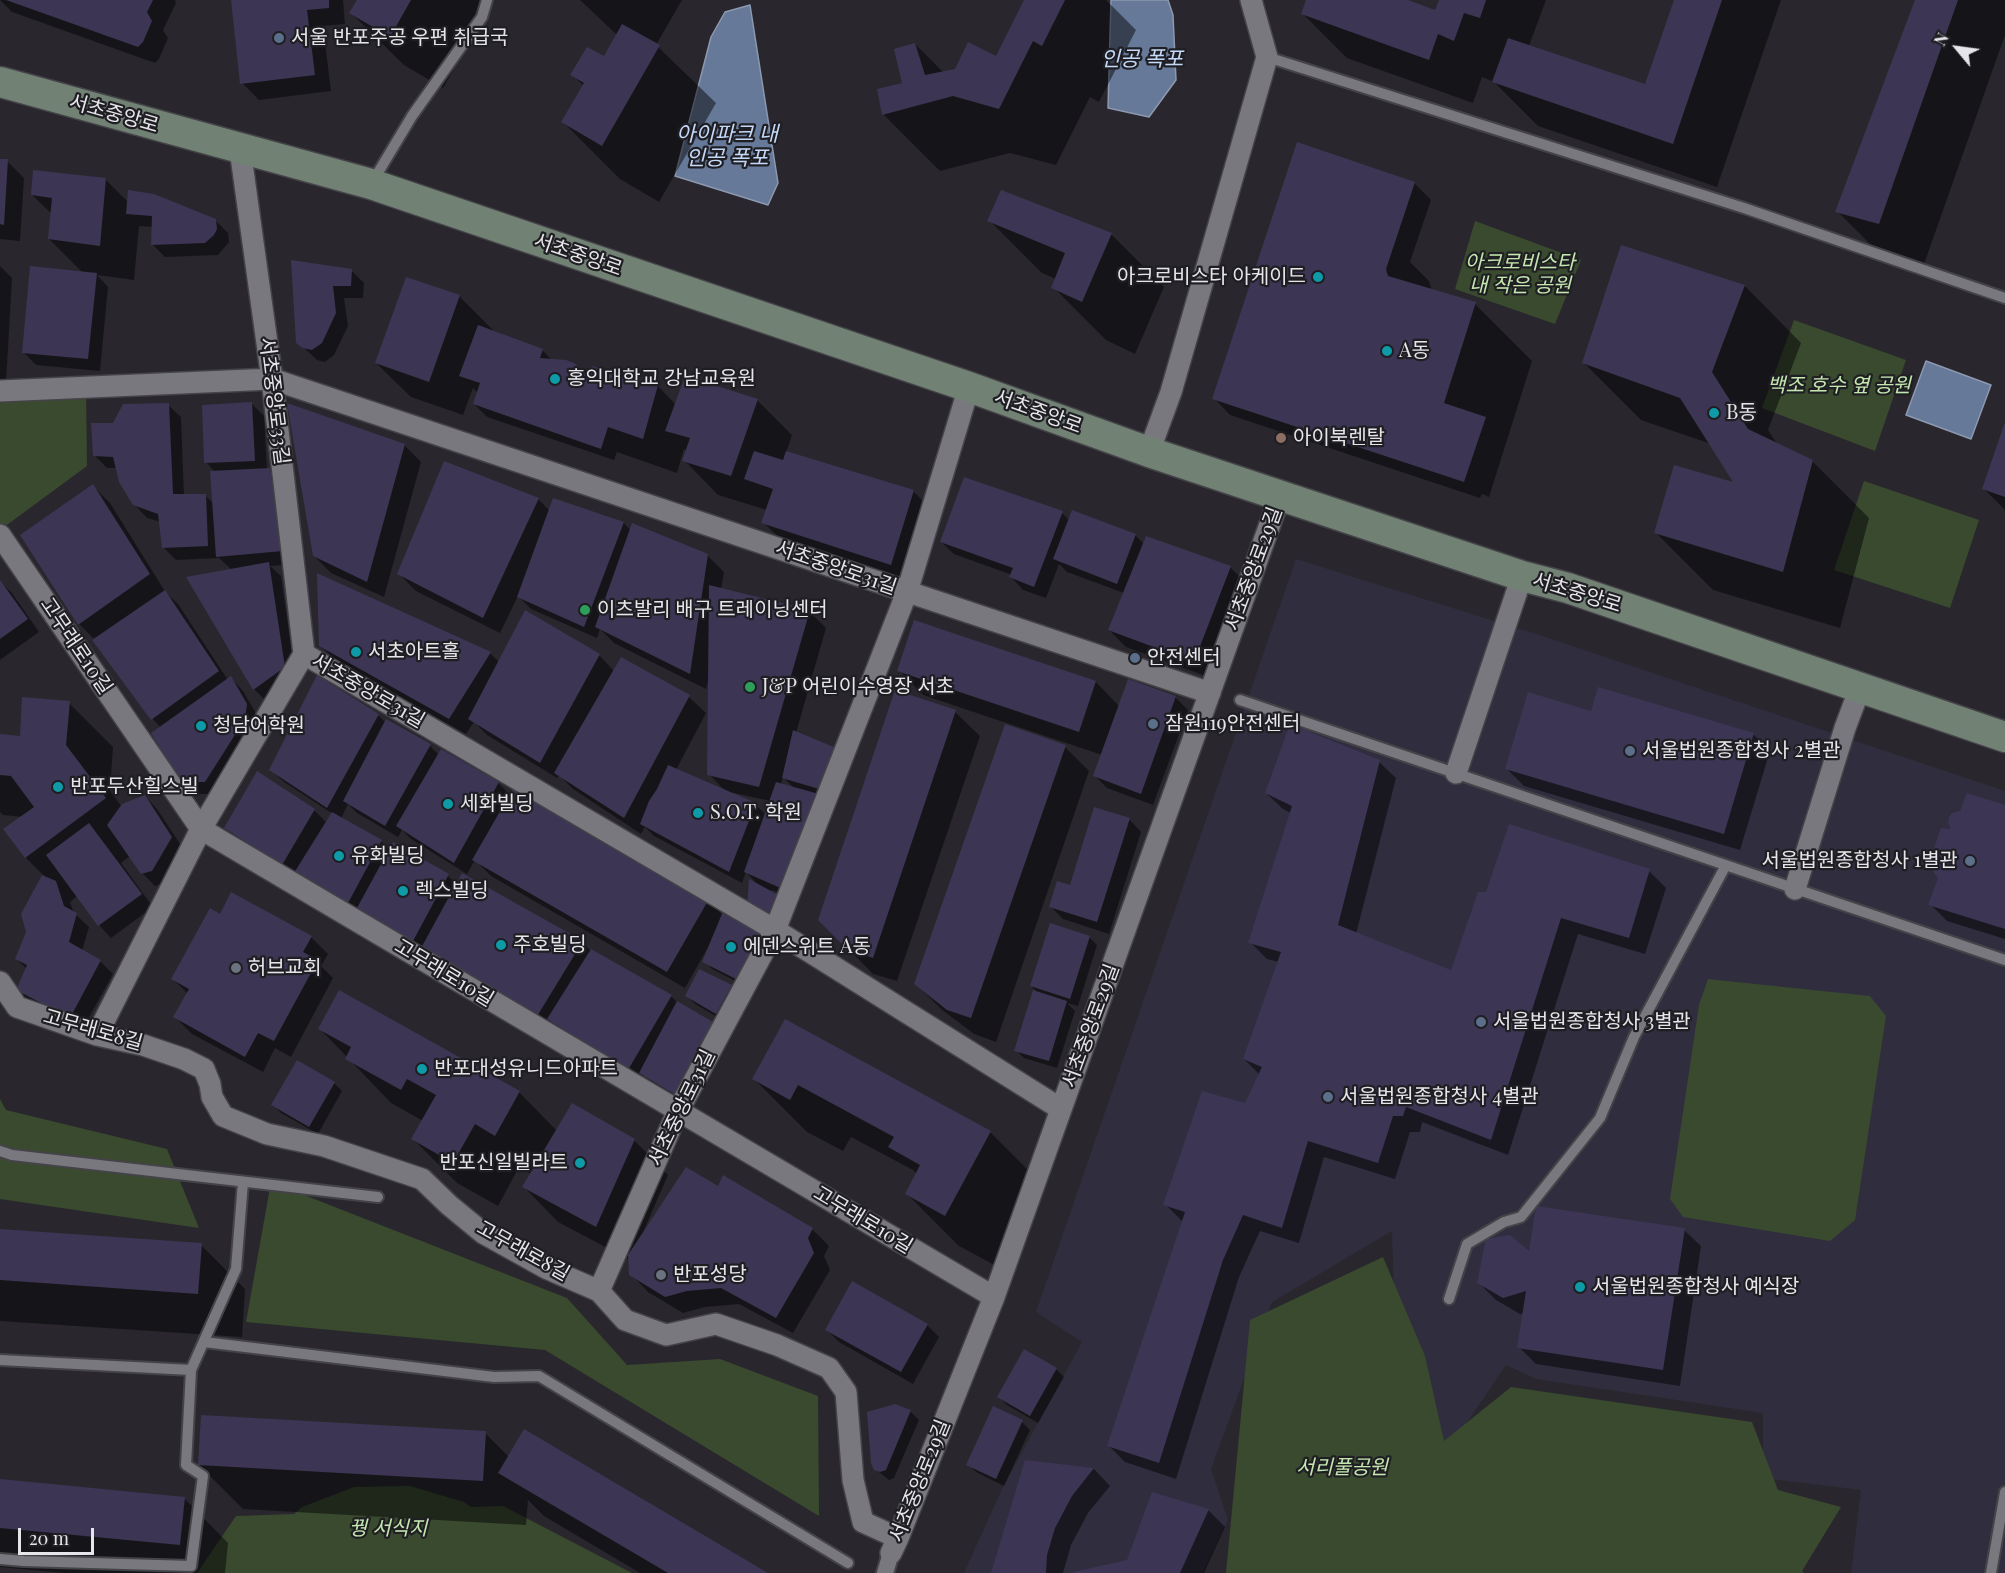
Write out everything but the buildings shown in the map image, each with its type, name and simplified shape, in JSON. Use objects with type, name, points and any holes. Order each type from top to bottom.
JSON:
[{"type":"main road","name":"서초중앙로","points":[[0,82],[371,184],[969,387],[1149,452],[1522,576],[1568,588],[2005,737]]},
{"type":"street","points":[[1149,452],[1171,392],[1267,57],[1251,0]]},
{"type":"street","name":"서초중앙로33길","points":[[240,149],[272,379],[304,654]]},
{"type":"street","name":"서초중앙로31길","points":[[0,391],[272,379],[1210,693]]},
{"type":"street","name":"서초중앙로31길","points":[[599,1291],[678,1111],[775,930],[908,592],[969,387]]},
{"type":"street","name":"서초중앙로29길","points":[[891,1555],[994,1297],[1280,495]]},
{"type":"street","name":"고무래로10길","points":[[0,536],[201,829],[994,1297]]},
{"type":"street","points":[[1456,773],[1522,576]]},
{"type":"street","name":"서초중앙로31길","points":[[96,1035],[201,829],[304,654],[775,930],[1061,1109]]},
{"type":"street","points":[[1795,889],[1845,728],[1860,688]]},
{"type":"street","name":"고무래로8길","points":[[0,982],[17,1007],[96,1035],[143,1045],[184,1059],[204,1070],[212,1097],[224,1116],[267,1134],[324,1146],[422,1179],[483,1233],[546,1268],[599,1291],[625,1320],[666,1335],[717,1324],[777,1345],[829,1368],[846,1392],[853,1480],[863,1522],[891,1555]]},
{"type":"lane","points":[[371,184],[412,116],[482,17],[487,0]]},
{"type":"lane","points":[[1267,57],[1744,208],[2005,298]]},
{"type":"lane","points":[[1240,700],[2005,960]]},
{"type":"lane","points":[[1449,1299],[1467,1244],[1504,1222],[1521,1217],[1600,1118],[1634,1037],[1726,865]]},
{"type":"lane","points":[[0,1151],[12,1155],[378,1197]]},
{"type":"lane","points":[[0,1559],[191,1566],[203,1476],[186,1465],[191,1370],[236,1269],[243,1182]]},
{"type":"lane","points":[[204,1342],[494,1377],[538,1376],[848,1563]]},
{"type":"lane","points":[[0,1359],[191,1370]]},
{"type":"lane","points":[[1991,1573],[2005,1492]]},
{"type":"shaded area","points":[[1296,559],[1536,634],[2005,791],[2005,1573],[1851,1573],[1861,1490],[1763,1478],[1763,1413],[1536,1379],[1506,1365],[1442,1459],[1397,1394],[1392,1231],[1272,1302],[1211,1469],[1228,1520],[1202,1573],[964,1573],[1002,1489],[1082,1342],[1036,1312]]},
{"type":"green space","name":"아크로비스타 내 작은 공원","points":[[1475,221],[1581,260],[1555,324],[1455,289]]},
{"type":"green space","name":"백조 호수 옆 공원","points":[[1794,320],[1906,360],[1875,451],[1762,408]]},
{"type":"green space","points":[[86,387],[87,466],[0,530],[0,391]]},
{"type":"green space","points":[[1864,481],[1979,520],[1950,608],[1834,570]]},
{"type":"green space","points":[[1708,979],[1870,996],[1886,1016],[1855,1220],[1830,1241],[1683,1217],[1670,1199],[1699,1005]]},
{"type":"green space","points":[[0,1099],[6,1110],[167,1149],[199,1228],[0,1199]]},
{"type":"green space","points":[[271,1182],[567,1298],[627,1365],[720,1359],[818,1396],[819,1516],[545,1350],[246,1322]]},
{"type":"green space","name":"서리풀공원","points":[[1383,1257],[1425,1356],[1444,1441],[1511,1387],[1752,1422],[1778,1490],[1841,1507],[1802,1571],[1804,1573],[1226,1573],[1250,1320]]},
{"type":"green space","name":"꿩 서식지","points":[[410,1486],[464,1502],[471,1507],[503,1506],[632,1573],[197,1573],[236,1516],[294,1514],[302,1507],[354,1487]]},
{"type":"water","name":"인공 폭포","points":[[1111,0],[1168,0],[1173,15],[1176,80],[1149,117],[1108,108]]},
{"type":"water","name":"아이파크 내 인공 폭포","points":[[750,5],[778,183],[768,205],[675,176],[711,37],[725,12]]},
{"type":"water","points":[[1926,361],[1991,385],[1971,439],[1906,415]]},
{"type":"place","name":"서울 반포주공 우편 취급국","points":[[279,38]]},
{"type":"place","name":"아크로비스타 아케이드","points":[[1318,277]]},
{"type":"place","name":"A동","points":[[1387,351]]},
{"type":"place","name":"홍익대학교 강남교육원","points":[[555,379]]},
{"type":"place","name":"B동","points":[[1714,413]]},
{"type":"place","name":"아이북렌탈","points":[[1281,438]]},
{"type":"place","name":"이츠발리 배구 트레이닝센터","points":[[585,610]]},
{"type":"place","name":"서초아트홀","points":[[356,652]]},
{"type":"place","name":"안전센터","points":[[1135,658]]},
{"type":"place","name":"J&P 어린이수영장 서초","points":[[750,687]]},
{"type":"place","name":"잠원119안전센터","points":[[1153,724]]},
{"type":"place","name":"청담어학원","points":[[201,726]]},
{"type":"place","name":"서울법원종합청사 2별관","points":[[1630,751]]},
{"type":"place","name":"반포두산힐스빌","points":[[58,787]]},
{"type":"place","name":"세화빌딩","points":[[448,804]]},
{"type":"place","name":"S.O.T. 학원","points":[[698,813]]},
{"type":"place","name":"유화빌딩","points":[[339,856]]},
{"type":"place","name":"서울법원종합청사 1별관","points":[[1970,861]]},
{"type":"place","name":"렉스빌딩","points":[[403,891]]},
{"type":"place","name":"주호빌딩","points":[[501,945]]},
{"type":"place","name":"에덴스위트 A동","points":[[731,947]]},
{"type":"place","name":"허브교회","points":[[236,968]]},
{"type":"place","name":"서울법원종합청사 3별관","points":[[1481,1022]]},
{"type":"place","name":"반포대성유니드아파트","points":[[422,1069]]},
{"type":"place","name":"서울법원종합청사 4별관","points":[[1328,1097]]},
{"type":"place","name":"반포신일빌라트","points":[[580,1163]]},
{"type":"place","name":"반포성당","points":[[661,1275]]},
{"type":"place","name":"서울법원종합청사 예식장","points":[[1580,1287]]}]
